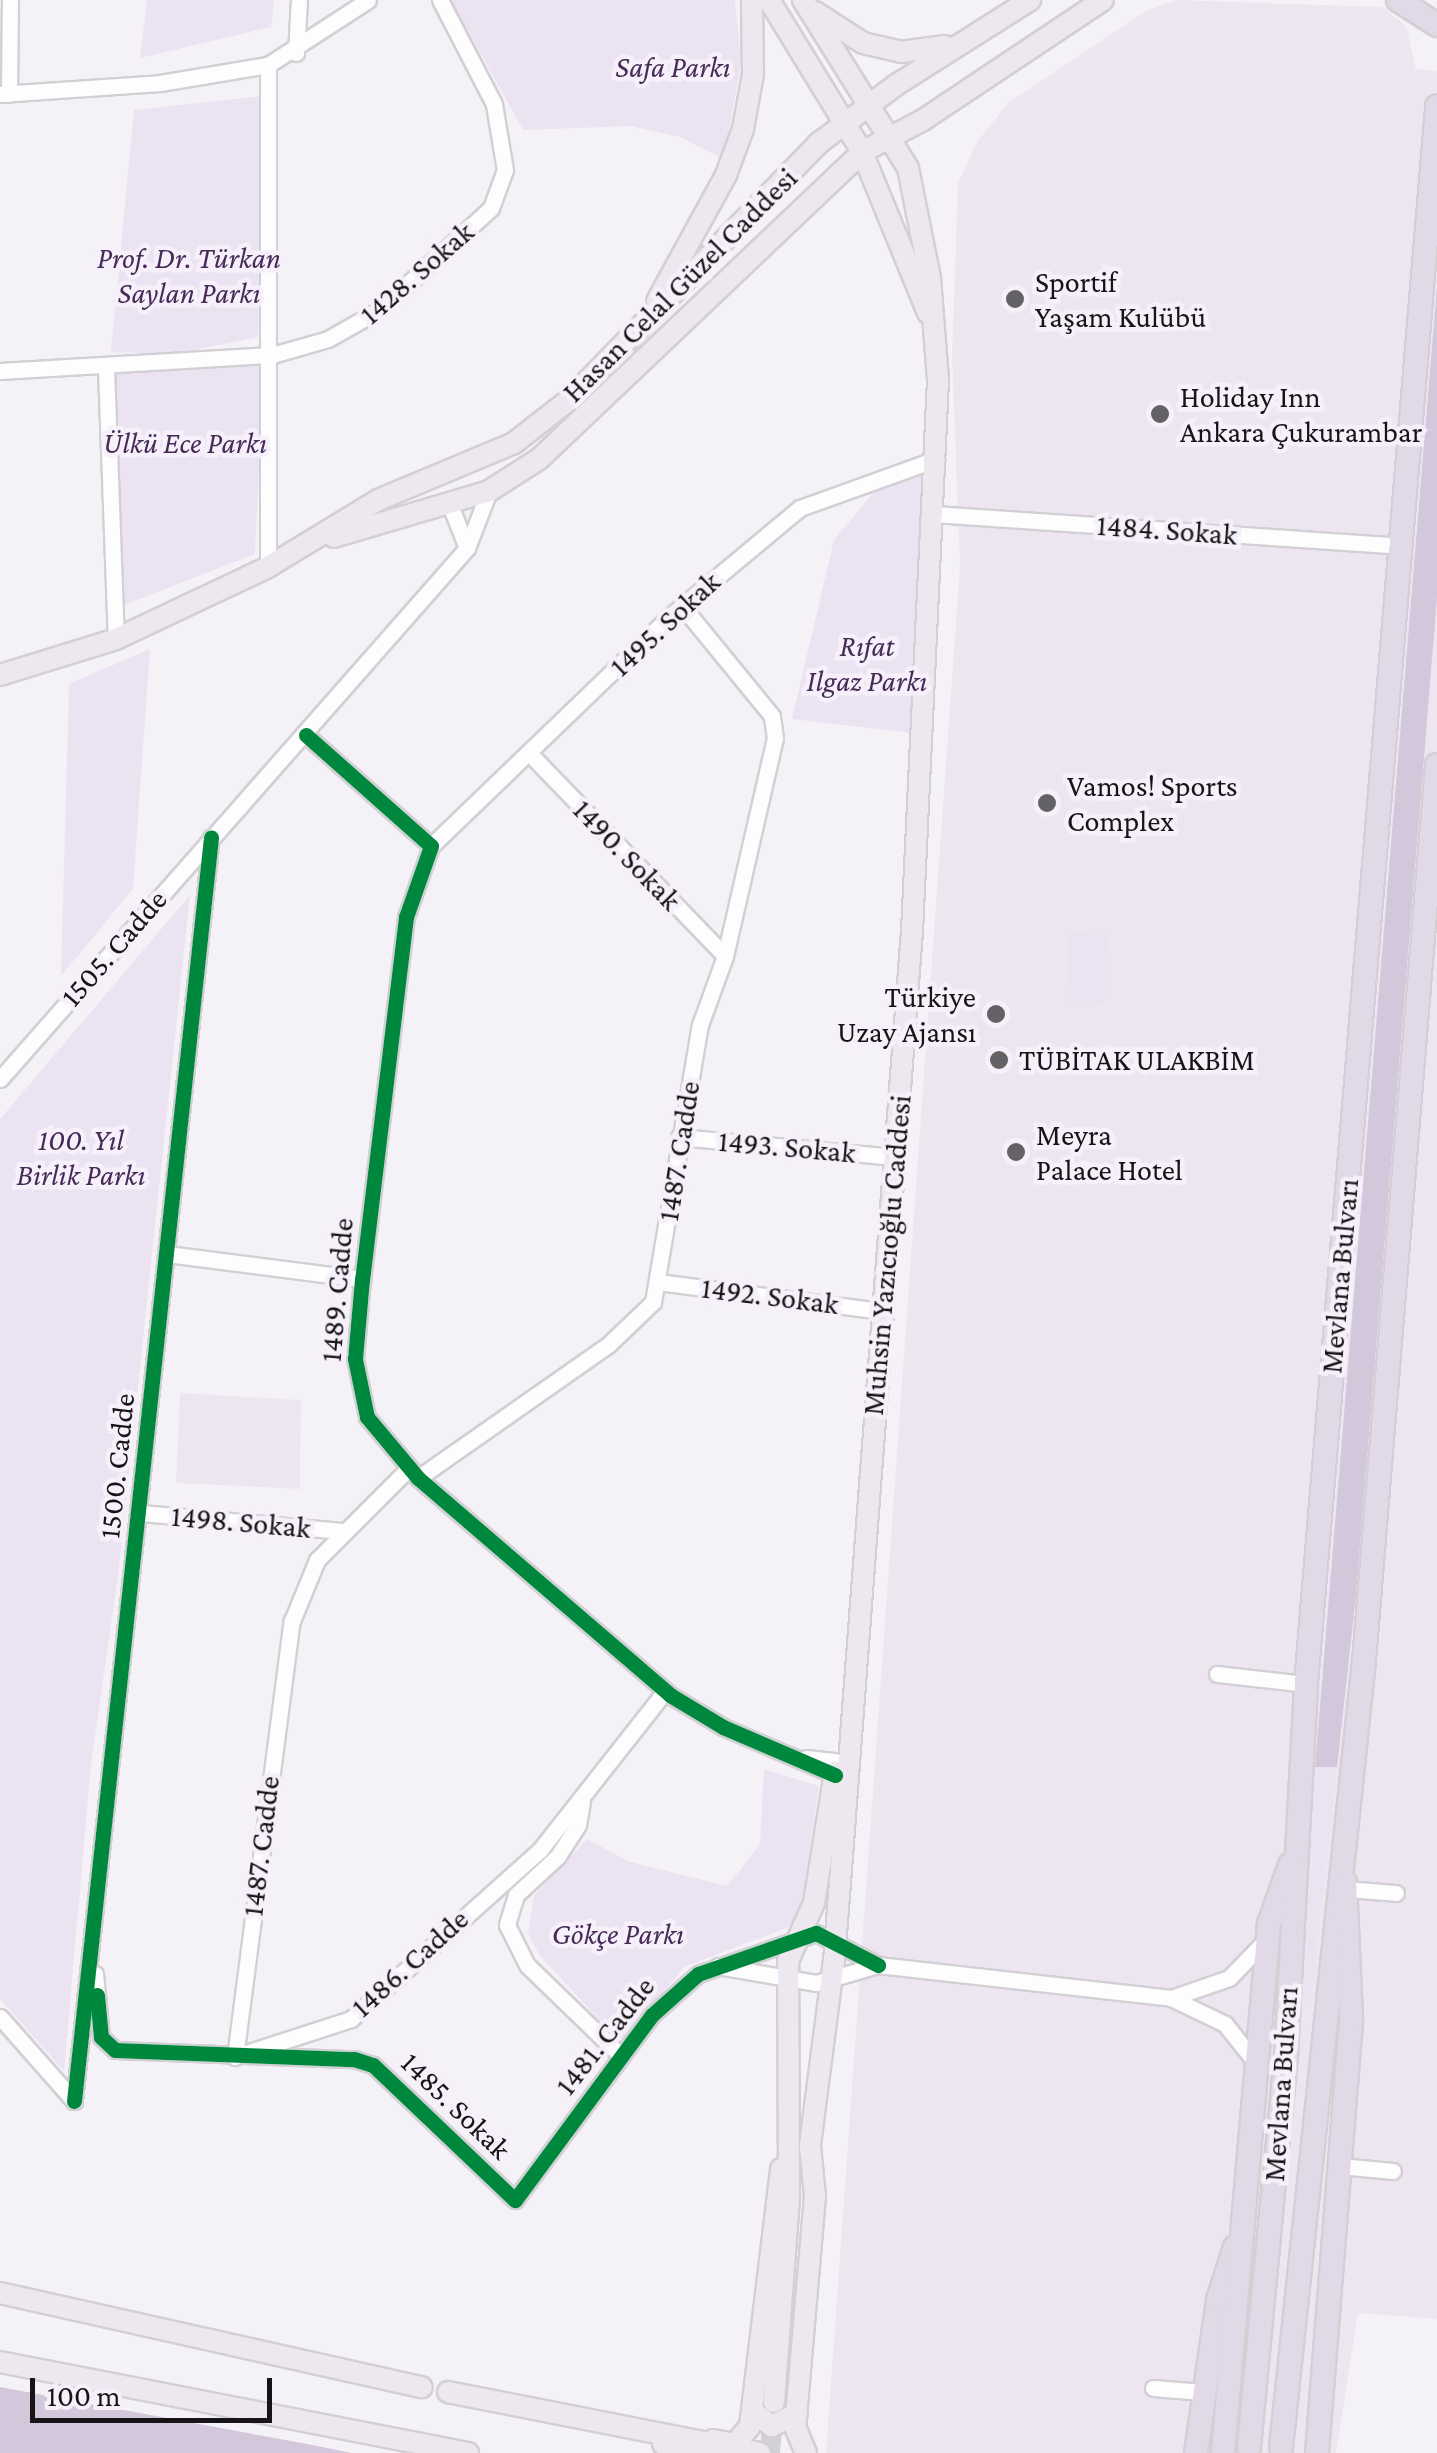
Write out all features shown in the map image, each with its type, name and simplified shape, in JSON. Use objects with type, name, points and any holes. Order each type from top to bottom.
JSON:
[{"type":"highway","points":[[1398,0],[1437,25]]},
{"type":"highway","name":"Mevlana Bulvarı","points":[[1249,2447],[1286,2056],[1306,1684],[1437,106]]},
{"type":"highway","name":"Mevlana Bulvarı","points":[[1282,2448],[1364,1661],[1437,765]]},
{"type":"highway","points":[[1223,2453],[1268,1938],[1276,1894],[1295,1858]]},
{"type":"highway","points":[[1317,2453],[1353,1971],[1347,1890],[1340,1864]]},
{"type":"highway","points":[[1196,2453],[1223,2278],[1243,2236]]},
{"type":"main road","points":[[645,322],[726,175],[744,129],[753,74],[752,0]]},
{"type":"main road","name":"Muhsin Yazıcıoğlu Caddesi","points":[[770,0],[862,152],[935,328]]},
{"type":"main road","name":"Hasan Celal Güzel Caddesi","points":[[0,674],[116,639],[268,568],[378,500],[514,443],[570,400],[843,124],[1030,0]]},
{"type":"main road","name":"Hasan Celal Güzel Caddesi","points":[[315,542],[450,505],[489,490],[539,460],[862,152],[1103,0]]},
{"type":"main road","points":[[805,3],[863,43],[901,52],[928,52],[975,35]]},
{"type":"main road","name":"Muhsin Yazıcıoğlu Caddesi","points":[[774,2402],[789,2196],[788,1977],[818,1884],[840,1770],[855,1642],[895,1157],[936,459],[935,328],[908,168],[805,3]]},
{"type":"main road","points":[[471,460],[489,490]]},
{"type":"main road","points":[[438,474],[450,505]]},
{"type":"main road","name":"Muhsin Yazıcıoğlu Caddesi","points":[[806,2453],[798,2444],[797,2413],[815,2196],[810,2146],[833,1938],[840,1770]]},
{"type":"main road","name":"Muhsin Yazıcıoğlu Caddesi","points":[[789,2196],[810,2146]]},
{"type":"main road","name":"Muhsin Yazıcıoğlu Caddesi","points":[[752,2411],[786,2147]]},
{"type":"main road","points":[[0,2293],[422,2387]]},
{"type":"main road","points":[[0,2362],[468,2453]]},
{"type":"main road","points":[[448,2392],[706,2447],[760,2453]]},
{"type":"main road","points":[[706,2447],[735,2444],[750,2426],[752,2411],[772,2426],[797,2413]]},
{"type":"street","points":[[10,0],[4,94],[160,84],[268,65],[296,52],[368,0]]},
{"type":"street","points":[[296,52],[300,0]]},
{"type":"street","name":"1428. Sokak","points":[[0,371],[106,368],[272,355],[354,328],[492,208],[505,170],[494,104],[440,0]]},
{"type":"street","points":[[268,65],[272,355],[268,568]]},
{"type":"street","points":[[106,368],[116,639]]},
{"type":"street","name":"1495. Sokak","points":[[431,846],[682,606],[800,508],[936,459]]},
{"type":"street","name":"1505. Cadde","points":[[0,1078],[467,548],[489,490]]},
{"type":"street","points":[[450,505],[467,548]]},
{"type":"street","name":"1484. Sokak","points":[[934,514],[1400,546]]},
{"type":"street","name":"1487. Cadde","points":[[235,2057],[292,1621],[317,1560],[343,1531],[413,1473],[635,1324],[658,1282],[700,1025],[725,956],[776,738],[772,716],[682,606]]},
{"type":"street","points":[[306,735],[431,846]]},
{"type":"street","name":"1490. Sokak","points":[[530,754],[725,956]]},
{"type":"street","name":"1500. Cadde","points":[[2,2021],[74,2101],[211,837]]},
{"type":"street","name":"1489. Cadde","points":[[431,846],[406,918],[362,1279],[359,1387],[381,1441],[665,1691],[713,1722],[797,1757],[840,1770]]},
{"type":"street","name":"1493. Sokak","points":[[680,1138],[895,1157]]},
{"type":"street","points":[[167,1254],[362,1279]]},
{"type":"street","name":"1492. Sokak","points":[[658,1282],[882,1311]]},
{"type":"street","name":"1498. Sokak","points":[[140,1513],[343,1531]]},
{"type":"street","points":[[1217,1674],[1306,1684]]},
{"type":"street","name":"1486. Cadde","points":[[92,1946],[105,2044],[115,2050],[235,2057],[351,2020],[540,1850],[665,1691]]},
{"type":"street","points":[[583,1798],[578,1826],[558,1857],[516,1895],[507,1926],[527,1965],[621,2056]]},
{"type":"street","points":[[1347,1890],[1396,1893]]},
{"type":"street","name":"1481. Cadde","points":[[515,2200],[668,1997],[714,1966],[801,1934],[833,1938],[878,1964]]},
{"type":"street","name":"1481. Cadde","points":[[1171,1998],[1229,1978],[1268,1938]]},
{"type":"street","name":"1481. Cadde","points":[[714,1966],[829,1982],[847,1969],[878,1964],[1171,1998],[1225,2024],[1256,2063]]},
{"type":"street","name":"1485. Sokak","points":[[235,2057],[354,2059],[373,2065],[515,2200]]},
{"type":"street","points":[[1340,2166],[1393,2170]]},
{"type":"street","points":[[1153,2388],[1203,2392]]},
{"type":"shaded area","points":[[1177,0],[1383,7],[1406,26],[1416,69],[1437,71],[1437,2319],[1358,2313],[1336,2453],[826,2453],[960,566],[952,355],[958,184],[977,142],[1008,103],[1146,11]]},
{"type":"shaded area","points":[[1437,286],[1437,597],[1356,1595],[1337,1767],[1315,1767]]},
{"type":"shaded area","points":[[180,1393],[301,1400],[300,1489],[176,1483]]},
{"type":"shaded area","points":[[0,2387],[307,2444],[352,2453],[0,2453]]},
{"type":"green space","points":[[147,0],[274,0],[271,27],[140,58]]},
{"type":"green space","name":"Safa Parkı","points":[[440,0],[735,0],[741,63],[725,152],[721,158],[680,137],[630,126],[523,130],[466,27],[457,29]]},
{"type":"green space","name":"Prof. Dr. Türkan Saylan Parkı","points":[[263,96],[258,337],[175,354],[111,352],[134,110]]},
{"type":"green space","name":"Ülkü Ece Parkı","points":[[264,359],[255,554],[124,605],[111,498],[109,374]]},
{"type":"green space","name":"Rıfat Ilgaz Parkı","points":[[936,459],[922,734],[792,719],[834,540],[873,493]]},
{"type":"green space","points":[[150,649],[133,889],[61,976],[69,684]]},
{"type":"green space","name":"100. Yıl Birlik Parkı","points":[[190,895],[118,1576],[91,1764],[64,2071],[0,1999],[0,1119]]},
{"type":"green space","points":[[1070,932],[1107,935],[1104,1003],[1065,1001]]},
{"type":"green space","points":[[1315,1767],[1337,1767],[1310,2006],[1304,2006]]},
{"type":"green space","name":"Gökçe Parkı","points":[[764,1769],[819,1786],[799,1923],[684,1967],[621,2043],[540,1956],[528,1934],[534,1896],[587,1839],[630,1862],[727,1886],[760,1845]]},
{"type":"tunnel","points":[[770,2453],[774,2402]]},
{"type":"cycle path","points":[[306,735],[431,846],[406,917],[362,1279],[355,1359],[367,1417],[418,1478],[670,1695],[723,1727],[835,1775]]},
{"type":"cycle path","points":[[74,2101],[211,837]]},
{"type":"cycle path","points":[[97,1995],[101,2037],[115,2050],[354,2059],[373,2065],[515,2200],[652,2015],[698,1974],[816,1933],[878,1965]]},
{"type":"place","name":"Sportif Yaşam Kulübü","points":[[1015,299]]},
{"type":"place","name":"Holiday Inn Ankara Çukurambar","points":[[1160,414]]},
{"type":"place","name":"Vamos! Sports Complex","points":[[1047,803]]},
{"type":"place","name":"Türkiye Uzay Ajansı","points":[[996,1014]]},
{"type":"place","name":"TÜBİTAK ULAKBİM","points":[[999,1060]]},
{"type":"place","name":"Meyra Palace Hotel","points":[[1016,1152]]}]
